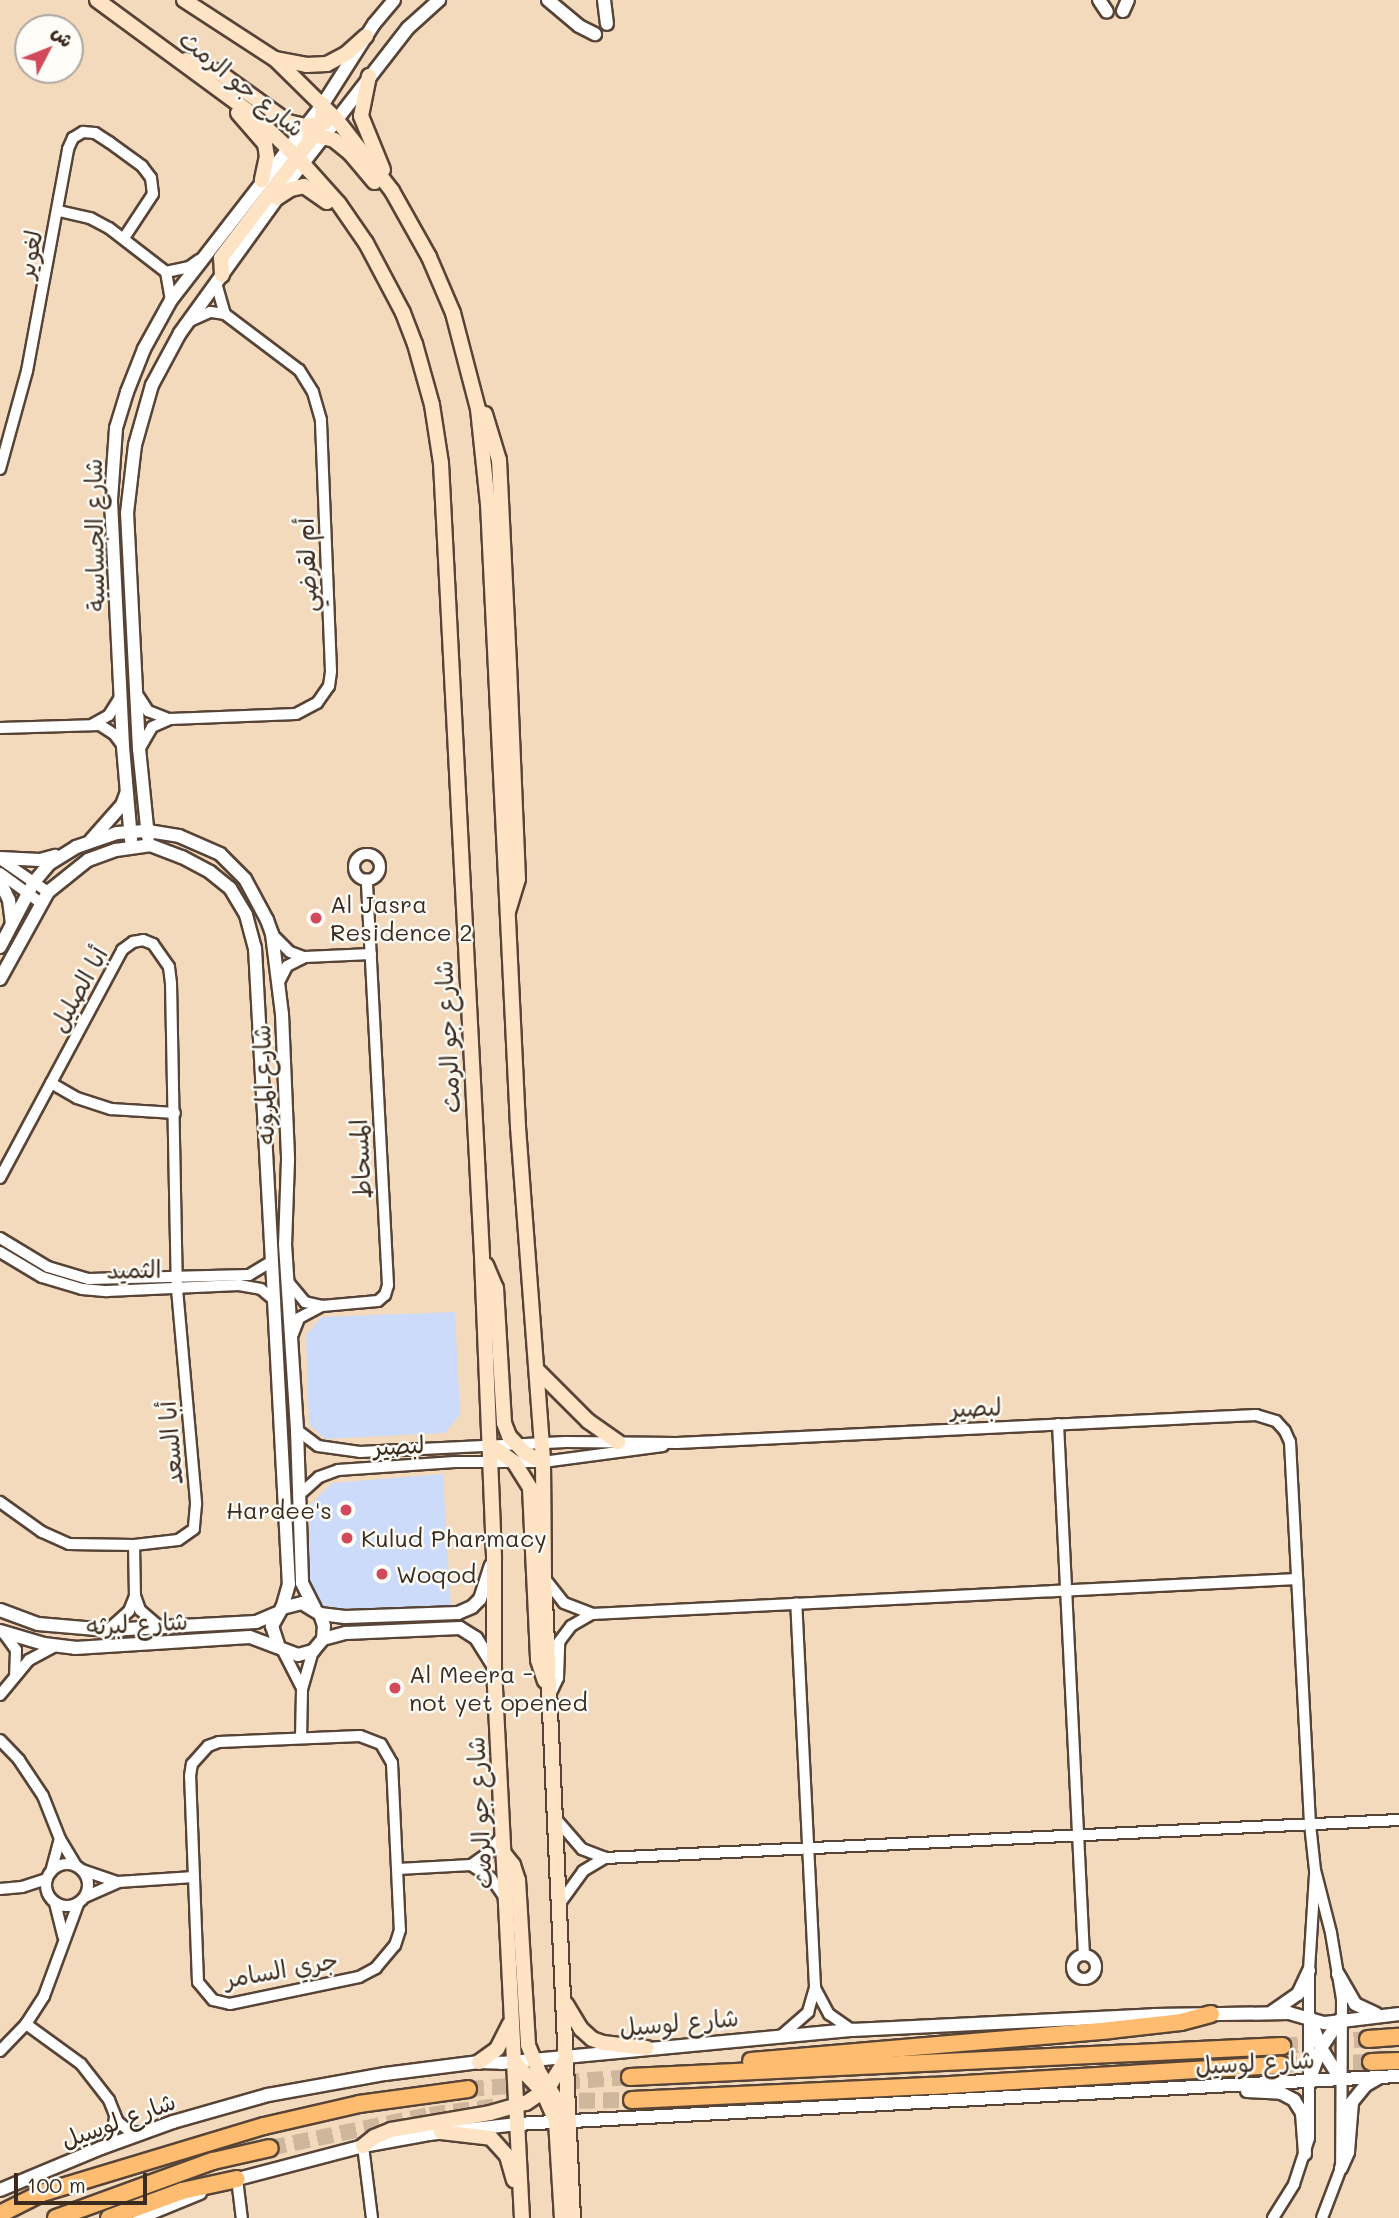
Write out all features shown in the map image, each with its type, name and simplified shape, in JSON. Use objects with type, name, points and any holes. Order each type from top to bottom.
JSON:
[{"type":"highway","points":[[712,2072],[747,2062],[777,2058],[1110,2030],[1181,2022],[1211,2014]]},
{"type":"highway","points":[[1368,2039],[1399,2037]]},
{"type":"highway","name":"شارع لوسيل","points":[[630,2077],[1282,2046]]},
{"type":"highway","points":[[1371,2062],[1399,2061]]},
{"type":"highway","name":"شارع لوسيل","points":[[632,2100],[1281,2065]]},
{"type":"highway","name":"شارع لوسيل","points":[[0,2214],[42,2193],[264,2126],[359,2104],[468,2089]]},
{"type":"highway","points":[[56,2218],[213,2161],[270,2148]]},
{"type":"highway","points":[[0,2204],[83,2171],[161,2156]]},
{"type":"highway","points":[[109,2218],[182,2191],[237,2179]]},
{"type":"main road","name":"شارع جو الرمث","points":[[97,0],[251,113],[296,156],[347,215],[387,279],[415,344],[432,405],[439,450],[482,1257],[494,1559],[494,1668],[520,2191]]},
{"type":"main road","name":"شارع جو الرمث","points":[[184,0],[275,59],[323,104],[392,191],[415,230],[453,313],[473,383],[483,446],[488,504],[518,1127],[543,1462],[544,1578],[566,2056],[563,2120]]},
{"type":"main road","points":[[275,59],[306,65],[327,64],[346,54],[366,36]]},
{"type":"main road","points":[[175,57],[220,73],[279,117],[317,130],[350,153],[402,221],[415,230]]},
{"type":"main road","points":[[369,76],[361,116],[392,191]]},
{"type":"main road","points":[[220,90],[265,144],[262,180]]},
{"type":"main road","points":[[317,130],[323,104]]},
{"type":"main road","points":[[219,279],[221,258],[227,247],[317,130],[337,120]]},
{"type":"main road","points":[[277,198],[290,189],[304,187],[347,215]]},
{"type":"main road","points":[[482,1257],[496,1288],[504,1423],[530,1458],[543,1462]]},
{"type":"main road","points":[[537,1370],[588,1421],[618,1442]]},
{"type":"main road","points":[[489,1444],[514,1462],[530,1488],[538,1660],[550,1695]]},
{"type":"main road","points":[[504,1854],[513,1865],[518,1880],[527,2032],[533,2060],[563,2120],[573,2218]]},
{"type":"main road","points":[[564,1999],[581,2029],[592,2039],[603,2043],[647,2048]]},
{"type":"main road","points":[[479,2062],[497,2049],[512,2016]]},
{"type":"main road","points":[[363,2146],[374,2137],[391,2130],[516,2106],[546,2090],[559,2073],[566,2056]]},
{"type":"main road","points":[[514,2062],[546,2090]]},
{"type":"main road","points":[[562,2218],[563,2120]]},
{"type":"main road","points":[[441,2132],[491,2138],[507,2156],[520,2191],[522,2218]]},
{"type":"street","points":[[323,104],[366,36],[394,0]]},
{"type":"street","points":[[337,120],[408,28],[439,0]]},
{"type":"street","points":[[548,0],[579,26],[595,34]]},
{"type":"street","points":[[604,0],[607,24]]},
{"type":"street","points":[[1099,0],[1107,12]]},
{"type":"street","name":"لغوير","points":[[0,469],[27,370],[59,211],[68,149],[73,138],[83,132],[95,133],[132,158],[151,178],[153,194],[124,238]]},
{"type":"street","name":"شارع الجساسية","points":[[133,846],[123,746],[111,500],[116,428],[132,377],[171,300],[262,180],[296,156]]},
{"type":"street","name":"شارع الجساسية","points":[[149,838],[139,748],[127,513],[135,445],[152,385],[187,323],[277,198],[296,156]]},
{"type":"street","name":"لغوير","points":[[59,211],[90,218],[124,238],[166,272]]},
{"type":"street","points":[[171,300],[166,272],[189,267],[203,258]]},
{"type":"street","points":[[187,323],[210,312],[225,314],[219,279]]},
{"type":"street","name":"أم لقرضي","points":[[170,719],[296,714],[317,703],[329,686],[331,671],[318,403],[299,370],[225,314]]},
{"type":"street","points":[[136,689],[148,711],[170,719]]},
{"type":"street","points":[[90,725],[109,715],[121,696]]},
{"type":"street","points":[[139,748],[152,727],[170,719]]},
{"type":"street","points":[[0,729],[90,725],[108,730],[123,746]]},
{"type":"street","points":[[88,842],[122,806],[126,793]]},
{"type":"street","points":[[145,802],[163,828],[179,836]]},
{"type":"street","name":"شارع المرونه","points":[[0,947],[31,888],[49,864],[88,842],[130,832],[149,838],[220,880],[236,895],[249,923],[257,974],[289,1584],[279,1611]]},
{"type":"street","name":"شارع المرونه","points":[[0,979],[45,897],[88,860],[149,838],[179,836],[201,844],[233,865],[260,904],[272,934],[282,1014],[288,1160],[285,1244],[297,1430],[302,1583],[317,1611]]},
{"type":"street","points":[[0,858],[40,860],[66,852]]},
{"type":"street","points":[[0,858],[31,888]]},
{"type":"street","points":[[0,873],[45,897]]},
{"type":"street","name":"المسحاط","points":[[322,1306],[378,1301],[385,1295],[388,1285],[367,880]]},
{"type":"street","points":[[0,881],[13,914],[12,928]]},
{"type":"street","points":[[272,934],[290,952],[304,957],[371,954]]},
{"type":"street","name":"أبا الصليل","points":[[0,1178],[122,950],[143,940],[153,944],[169,967],[175,1113],[177,1284]]},
{"type":"street","points":[[277,988],[285,968],[304,957]]},
{"type":"street","points":[[51,1083],[77,1098],[111,1109],[175,1113]]},
{"type":"street","name":"الثميد","points":[[0,1238],[29,1258],[65,1274],[110,1281],[247,1286],[264,1290],[274,1300]]},
{"type":"street","name":"الثميد","points":[[0,1251],[32,1272],[82,1289],[107,1291],[256,1274],[271,1262]]},
{"type":"street","points":[[289,1283],[306,1302],[322,1306]]},
{"type":"street","name":"أبا السعد","points":[[0,1502],[42,1532],[69,1544],[134,1545],[178,1541],[194,1529],[196,1522],[177,1284]]},
{"type":"street","points":[[292,1338],[299,1318],[322,1306]]},
{"type":"street","name":"لبصير","points":[[297,1430],[318,1446],[343,1451],[489,1444],[677,1443],[1256,1415],[1276,1420],[1290,1442],[1297,1579]]},
{"type":"street","points":[[1058,1424],[1084,1955]]},
{"type":"street","name":"لبصير","points":[[299,1495],[319,1477],[338,1470],[543,1462],[641,1451],[677,1443]]},
{"type":"street","points":[[134,1545],[135,1596],[139,1610],[148,1620],[163,1629]]},
{"type":"street","points":[[302,1689],[272,1633],[279,1611],[302,1603],[317,1611],[345,1617],[458,1613],[472,1607],[480,1599],[494,1559]]},
{"type":"street","points":[[544,1578],[564,1603],[592,1614],[1297,1579],[1310,1824],[1315,1870],[1342,1999],[1341,2168]]},
{"type":"street","points":[[108,1630],[129,1611],[135,1596]]},
{"type":"street","points":[[782,2035],[808,2012],[815,1987],[796,1603]]},
{"type":"street","name":"شارع لبرثه","points":[[0,1610],[38,1624],[108,1630],[256,1622],[279,1611]]},
{"type":"street","points":[[301,1738],[302,1689],[313,1651],[323,1639],[324,1626],[317,1611]]},
{"type":"street","points":[[550,1695],[558,1678],[559,1642],[571,1626],[592,1614]]},
{"type":"street","points":[[323,1639],[346,1633],[460,1628],[476,1638],[494,1668]]},
{"type":"street","points":[[2,1632],[16,1650],[15,1675]]},
{"type":"street","name":"شارع لبرثه","points":[[2,1632],[55,1646],[92,1647],[250,1637],[281,1648]]},
{"type":"street","points":[[0,1695],[29,1660],[55,1646]]},
{"type":"street","points":[[281,1648],[298,1655],[313,1651]]},
{"type":"street","name":"جري السامر","points":[[360,1736],[382,1744],[393,1769],[398,1870],[398,1937],[392,1951],[376,1968],[359,1976],[230,2004],[209,1997],[198,1982],[190,1776],[198,1754],[219,1742],[360,1736]]},
{"type":"street","points":[[0,1740],[19,1760],[43,1796],[60,1839],[89,1883],[64,1940],[51,1982],[26,2024],[0,2051]]},
{"type":"street","points":[[556,1819],[582,1849],[604,1858],[1399,1820]]},
{"type":"street","points":[[398,1870],[471,1865],[487,1854],[503,1835]]},
{"type":"street","points":[[60,1839],[49,1875],[52,1900],[64,1940]]},
{"type":"street","points":[[560,1903],[583,1871],[604,1858]]},
{"type":"street","points":[[0,1889],[22,1887],[49,1875],[60,1865],[78,1868],[118,1882],[194,1877]]},
{"type":"street","points":[[471,1865],[491,1878],[507,1902]]},
{"type":"street","points":[[1273,2218],[1294,2184],[1305,2154],[1310,2087],[1309,1970],[1315,1870]]},
{"type":"street","points":[[22,1887],[66,1907],[118,1882]]},
{"type":"street","points":[[1269,2013],[1298,1994],[1309,1970]]},
{"type":"street","points":[[1338,1974],[1355,2004],[1380,2015]]},
{"type":"street","points":[[815,1987],[829,2014],[852,2030]]},
{"type":"street","name":"شارع لوسيل","points":[[0,2190],[147,2131],[268,2095],[349,2080],[479,2062],[514,2062],[852,2030],[1269,2013],[1297,2013],[1325,2023],[1399,2014]]},
{"type":"street","points":[[1310,2018],[1321,2048],[1340,2079]]},
{"type":"street","points":[[1310,2087],[1321,2048],[1340,2020]]},
{"type":"street","points":[[26,2024],[81,2064],[109,2100],[114,2116],[112,2136],[106,2146]]},
{"type":"street","name":"شارع لوسيل","points":[[139,2218],[237,2179],[363,2146],[441,2132],[563,2120],[1230,2086],[1310,2087],[1340,2079],[1399,2076]]},
{"type":"street","points":[[1322,2218],[1348,2152],[1352,2102],[1366,2085],[1380,2077]]},
{"type":"street","points":[[1310,2087],[1328,2084],[1336,2087],[1340,2094]]},
{"type":"street","points":[[1230,2086],[1250,2092],[1281,2093],[1294,2101],[1303,2119],[1305,2154]]},
{"type":"street","points":[[114,2116],[131,2132],[147,2131]]},
{"type":"street","points":[[363,2146],[372,2218]]},
{"type":"street","points":[[237,2179],[242,2218]]},
{"type":"shaded area","points":[[455,1312],[460,1415],[445,1433],[325,1439],[309,1424],[306,1335],[322,1317]]},
{"type":"shaded area","points":[[443,1474],[451,1610],[342,1615],[323,1606],[310,1588],[309,1513],[312,1503],[332,1483]]},
{"type":"tunnel","points":[[1282,2046],[1368,2039]]},
{"type":"tunnel","points":[[1281,2065],[1371,2062]]},
{"type":"tunnel","points":[[468,2089],[630,2077]]},
{"type":"tunnel","points":[[555,2101],[632,2100]]},
{"type":"tunnel","points":[[270,2148],[430,2115],[498,2106]]},
{"type":"place","name":"Al Jasra Residence 2","points":[[316,918]]},
{"type":"place","name":"Hardee's","points":[[346,1510]]},
{"type":"place","name":"Kulud Pharmacy","points":[[347,1538]]},
{"type":"place","name":"Woqod","points":[[382,1574]]},
{"type":"place","name":"Al Meera - not yet opened","points":[[395,1688]]}]
